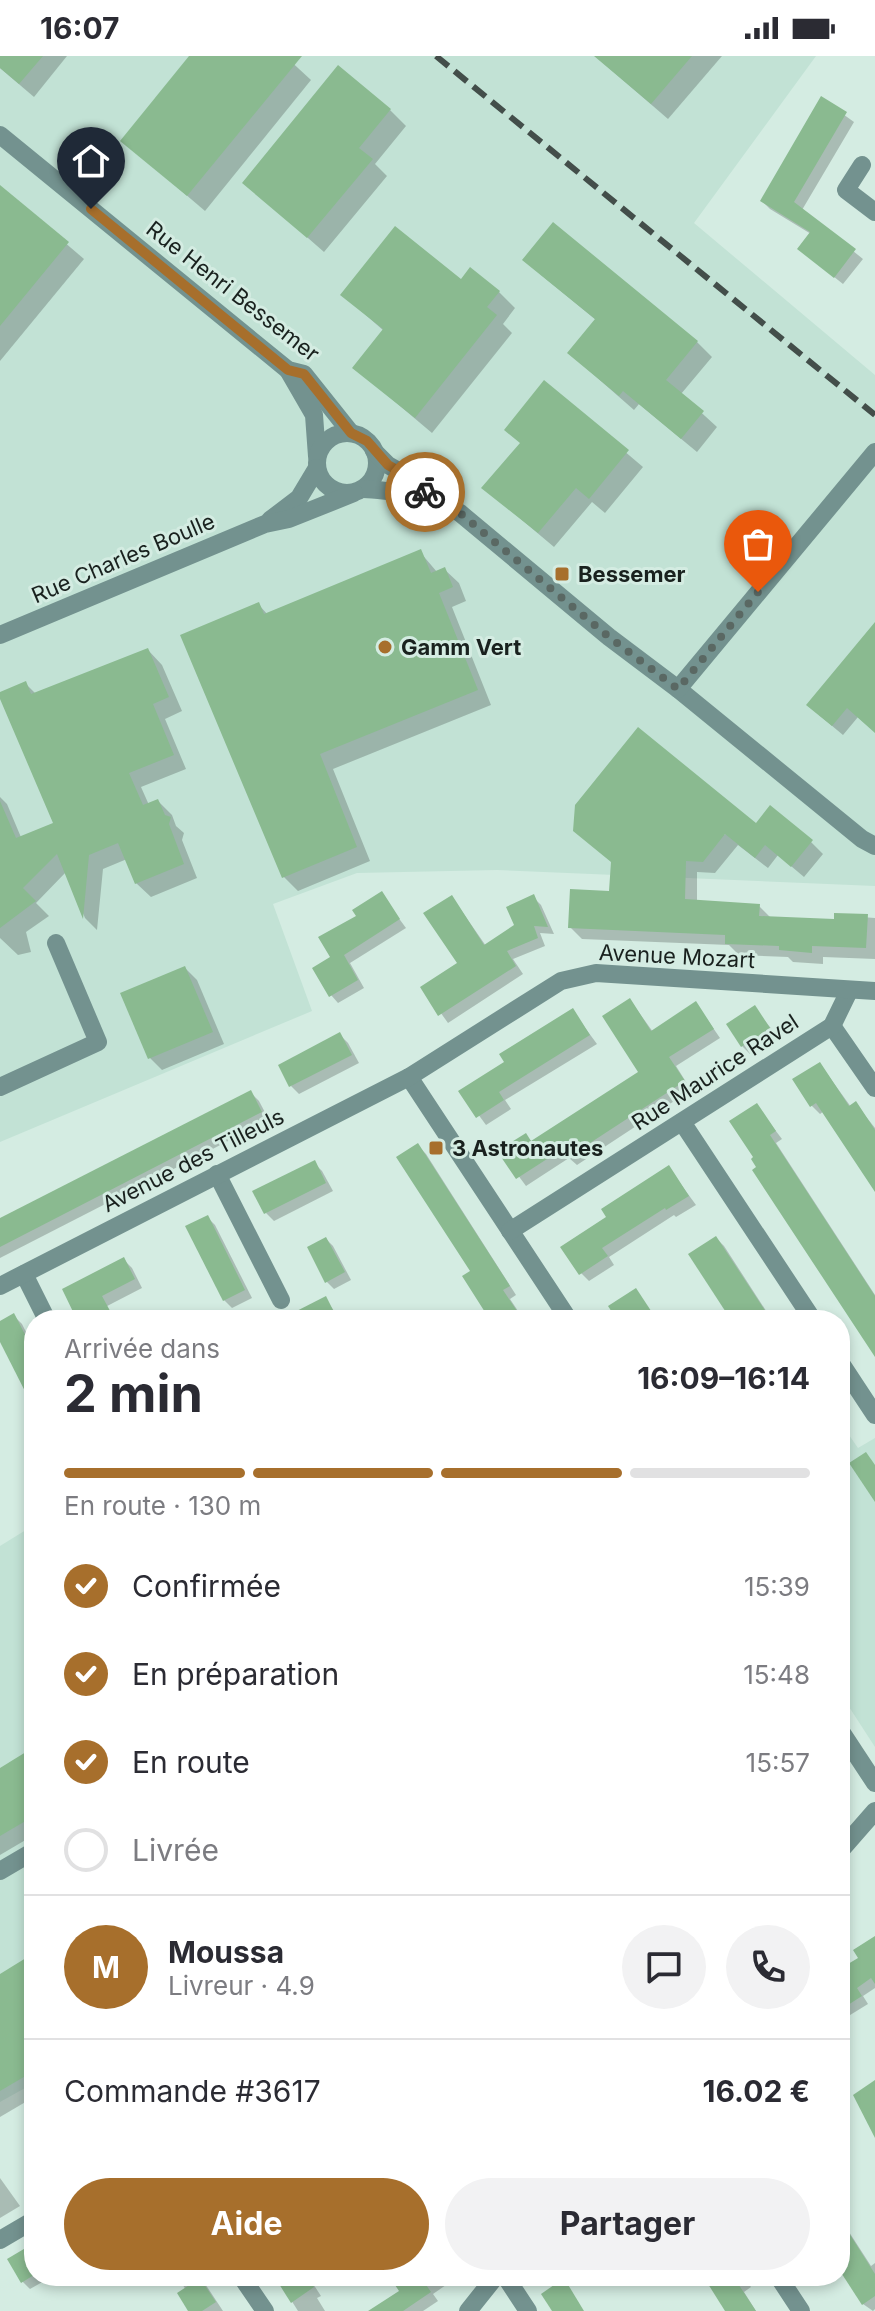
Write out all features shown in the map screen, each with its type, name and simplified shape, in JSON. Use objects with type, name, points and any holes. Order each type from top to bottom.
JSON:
[{"type":"street","name":"Rue Henri Bessemer","points":[[0,135],[288,370],[304,374],[351,433],[367,441],[388,465],[460,513],[598,628],[862,839],[875,846]]},
{"type":"street","points":[[862,165],[846,190],[875,212]]},
{"type":"street","points":[[288,370],[314,415],[317,464]]},
{"type":"street","points":[[317,464],[326,442],[351,433]]},
{"type":"street","points":[[358,491],[375,474],[374,451]]},
{"type":"street","points":[[678,689],[875,452]]},
{"type":"street","name":"Rue Henri Bessemer","points":[[317,464],[327,486],[335,491],[382,489],[411,494],[424,491]]},
{"type":"street","name":"Rue Charles Boulle","points":[[265,524],[299,498],[317,464]]},
{"type":"street","name":"Rue Charles Boulle","points":[[0,635],[265,524],[289,519],[358,491]]},
{"type":"street","points":[[0,1087],[98,1042],[56,943]]},
{"type":"street","name":"Avenue Mozart","points":[[409,1077],[561,981],[596,973],[875,991]]},
{"type":"street","name":"Rue Maurice Ravel","points":[[510,1231],[832,1026],[849,991]]},
{"type":"street","points":[[832,1026],[875,1088]]},
{"type":"street","points":[[409,1077],[562,1310]]},
{"type":"street","name":"Avenue des Tilleuls","points":[[0,1286],[409,1077]]},
{"type":"street","points":[[682,1122],[806,1310]]},
{"type":"street","points":[[217,1174],[281,1300]]},
{"type":"street","points":[[24,1274],[42,1310]]},
{"type":"street","points":[[850,1377],[875,1415]]},
{"type":"street","points":[[850,1745],[875,1783]]},
{"type":"street","points":[[850,1840],[875,1811]]},
{"type":"street","points":[[0,1871],[24,1857]]},
{"type":"street","points":[[0,2240],[24,2226]]},
{"type":"street","points":[[248,2286],[265,2311]]},
{"type":"street","points":[[468,2311],[488,2286]]},
{"type":"street","points":[[512,2286],[528,2311]]},
{"type":"street","points":[[785,2286],[801,2311]]},
{"type":"shaded area","points":[[0,56],[816,56],[694,223],[875,375],[875,886],[497,870],[357,873],[273,904],[312,1011],[0,1142]]},
{"type":"shaded area","points":[[850,1436],[858,1448],[875,1438],[875,1747],[850,1708]]},
{"type":"shaded area","points":[[24,1531],[24,2089],[0,2102],[0,1546]]},
{"type":"building","points":[[0,56],[43,56],[19,84],[0,68]]},
{"type":"building","points":[[189,56],[302,56],[187,196],[120,141]]},
{"type":"building","points":[[594,56],[692,56],[651,104]]},
{"type":"building","points":[[338,65],[391,109],[359,148],[373,159],[307,238],[242,183]]},
{"type":"building","points":[[821,96],[847,112],[794,202],[856,249],[834,278],[797,249],[810,232],[760,201]]},
{"type":"building","points":[[0,185],[69,242],[0,326]]},
{"type":"building","points":[[553,222],[698,341],[666,380],[704,411],[681,439],[623,391],[619,396],[567,353],[595,319],[522,260]]},
{"type":"building","points":[[395,226],[461,279],[470,267],[500,291],[487,307],[497,315],[415,418],[352,368],[383,329],[340,295]]},
{"type":"building","points":[[544,380],[629,450],[589,499],[576,488],[538,533],[481,488],[520,443],[504,430]]},
{"type":"building","points":[[421,549],[431,573],[445,567],[453,587],[439,593],[478,690],[320,754],[357,847],[282,878],[180,635],[259,602],[264,614]]},
{"type":"building","points":[[875,622],[875,733],[847,708],[832,726],[806,705]]},
{"type":"building","points":[[148,648],[169,697],[153,704],[174,755],[129,773],[143,805],[158,799],[165,815],[171,817],[169,824],[184,864],[135,884],[118,843],[89,855],[83,919],[57,854],[23,888],[36,901],[0,928],[0,801],[16,838],[53,823],[0,699],[0,692],[26,681],[31,694]]},
{"type":"building","points":[[638,727],[756,823],[770,805],[813,840],[791,867],[765,845],[755,858],[725,834],[703,862],[686,861],[685,899],[760,904],[759,916],[834,919],[834,913],[868,914],[866,948],[812,946],[812,953],[779,950],[779,946],[725,944],[725,935],[568,928],[570,889],[609,891],[611,862],[573,831],[575,805]]},
{"type":"building","points":[[382,891],[400,919],[344,955],[358,980],[329,997],[312,968],[330,957],[318,937],[356,916],[352,910]]},
{"type":"building","points":[[534,894],[548,927],[534,926],[538,938],[507,951],[516,966],[438,1016],[420,987],[457,963],[423,913],[452,895],[484,945],[514,925],[506,907]]},
{"type":"building","points":[[185,966],[213,1032],[148,1059],[120,993]]},
{"type":"building","points":[[630,998],[651,1031],[696,1001],[714,1029],[669,1057],[685,1081],[567,1158],[561,1150],[516,1179],[497,1151],[526,1133],[531,1141],[638,1072],[602,1016]]},
{"type":"building","points":[[755,1005],[770,1028],[741,1047],[726,1024]]},
{"type":"building","points":[[573,1008],[590,1035],[499,1092],[504,1100],[476,1118],[458,1091],[504,1062],[499,1054]]},
{"type":"building","points":[[340,1032],[352,1055],[289,1087],[278,1065]]},
{"type":"building","points":[[820,1062],[849,1106],[856,1101],[875,1130],[875,1192],[816,1103],[810,1107],[792,1079]]},
{"type":"building","points":[[251,1090],[262,1112],[0,1247],[0,1218]]},
{"type":"building","points":[[757,1103],[776,1131],[770,1135],[875,1296],[875,1357],[850,1319],[850,1310],[844,1310],[752,1170],[756,1167],[751,1159],[753,1157],[729,1121]]},
{"type":"building","points":[[418,1143],[510,1286],[503,1290],[516,1310],[484,1310],[462,1276],[470,1271],[396,1157]]},
{"type":"building","points":[[315,1160],[326,1183],[264,1214],[252,1191]]},
{"type":"building","points":[[669,1165],[689,1196],[602,1248],[608,1256],[579,1275],[560,1247],[606,1217],[601,1209]]},
{"type":"building","points":[[208,1215],[245,1290],[223,1301],[185,1226]]},
{"type":"building","points":[[716,1236],[765,1310],[724,1310],[688,1254]]},
{"type":"building","points":[[326,1237],[345,1272],[325,1283],[307,1247]]},
{"type":"building","points":[[124,1257],[135,1279],[102,1296],[110,1310],[72,1310],[62,1289]]},
{"type":"building","points":[[636,1288],[650,1310],[611,1310],[608,1306]]},
{"type":"building","points":[[326,1296],[333,1310],[299,1310]]},
{"type":"building","points":[[14,1313],[24,1332],[24,1389],[0,1342],[0,1321]]},
{"type":"building","points":[[866,1452],[875,1465],[875,1502],[850,1464]]},
{"type":"building","points":[[24,1753],[24,1822],[0,1836],[0,1768]]},
{"type":"building","points":[[875,1936],[875,1984],[871,1978],[857,1988],[862,1996],[850,2004],[850,1963],[858,1958],[853,1950]]},
{"type":"building","points":[[24,1959],[24,2077],[0,2091],[0,1974]]},
{"type":"building","points":[[875,2080],[875,2138],[853,2095]]},
{"type":"building","points":[[850,2235],[875,2274],[875,2296],[862,2305],[850,2286]]},
{"type":"building","points":[[24,2249],[24,2281],[21,2283],[7,2259]]},
{"type":"building","points":[[188,2286],[205,2286],[216,2302],[202,2311],[188,2311],[177,2293]]},
{"type":"building","points":[[280,2286],[313,2286],[314,2287],[291,2303]]},
{"type":"building","points":[[396,2286],[427,2286],[431,2292],[403,2311],[368,2311],[399,2291]]},
{"type":"building","points":[[552,2286],[569,2286],[584,2311],[552,2311],[541,2294]]},
{"type":"building","points":[[709,2286],[740,2286],[756,2311],[725,2311]]},
{"type":"railway","points":[[436,56],[875,415]]},
{"type":"way so far","points":[[425,492],[460,513],[609,637],[678,689],[758,592]]},
{"type":"place","name":"Bessemer","points":[[562,574]]},
{"type":"place","name":"Gamm Vert","points":[[385,647]]},
{"type":"place","name":"3 Astronautes","points":[[436,1148]]},
{"type":"route","points":[[91,209],[288,370],[304,374],[351,433],[367,441],[388,465],[416,481],[425,492]]}]
